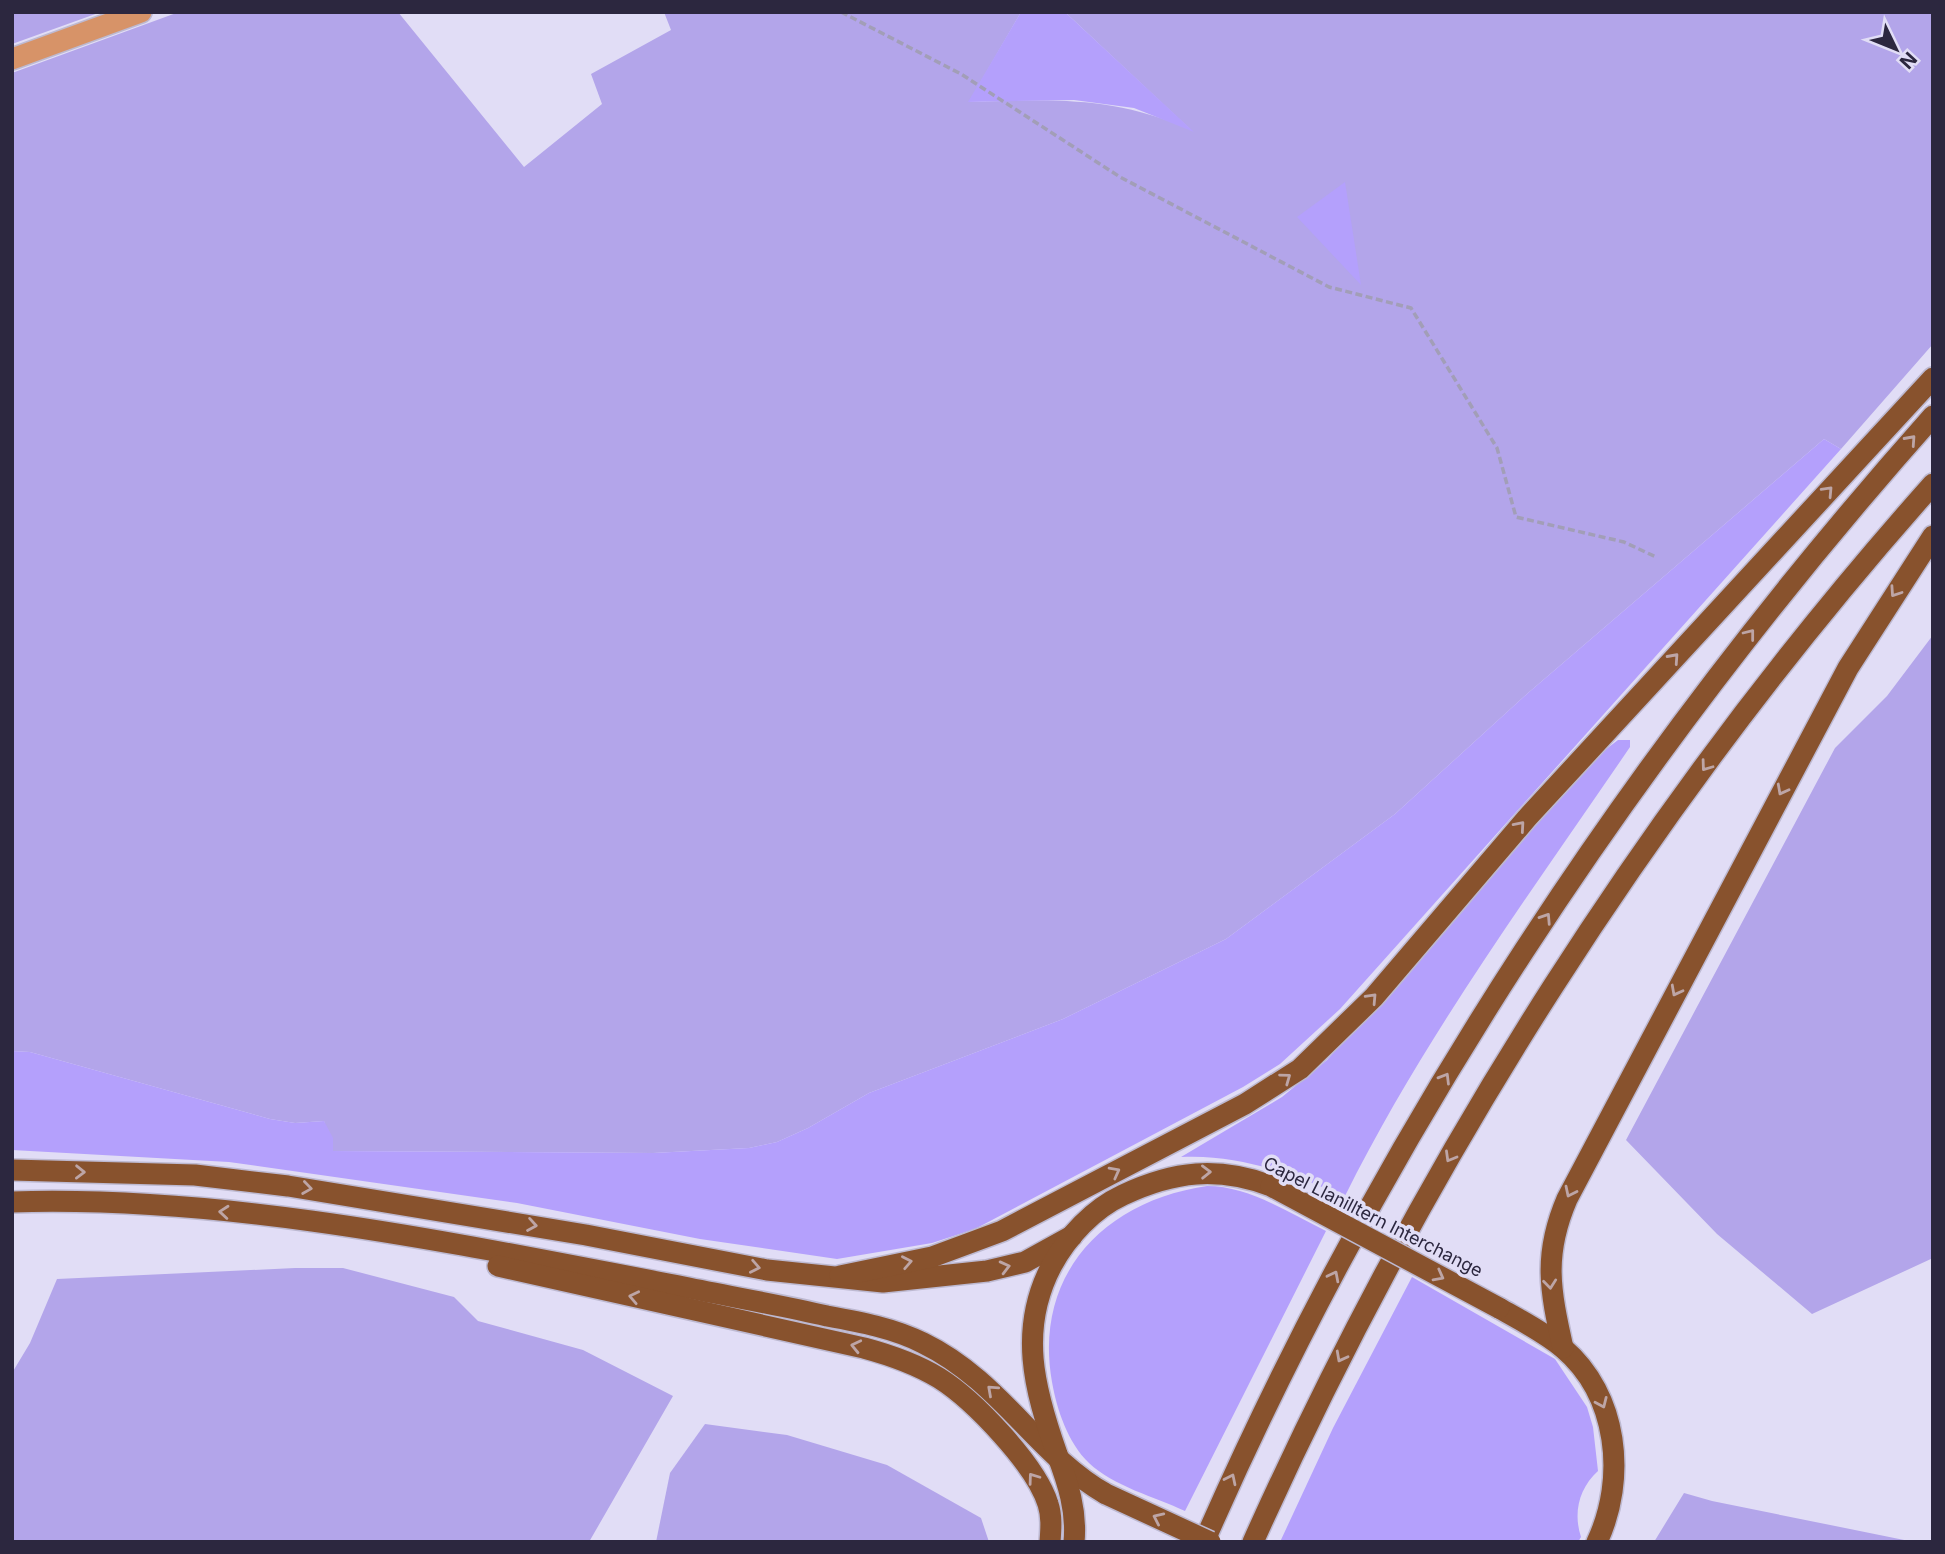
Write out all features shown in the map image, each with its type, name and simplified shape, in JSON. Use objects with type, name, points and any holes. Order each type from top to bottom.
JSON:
[{"type":"highway","points":[[1117,1198],[1245,1104],[1300,1069],[1374,997],[1527,818],[1933,378]]},
{"type":"highway","points":[[1203,1542],[1229,1484],[1348,1248],[1449,1071],[1509,975],[1676,731],[1819,547],[1933,416]]},
{"type":"highway","points":[[1253,1542],[1335,1370],[1387,1269],[1522,1035],[1646,849],[1714,755],[1833,601],[1933,484]]},
{"type":"highway","points":[[1563,1348],[1549,1272],[1553,1237],[1567,1199],[1849,668],[1933,536]]},
{"type":"highway","points":[[840,1276],[932,1257],[1002,1231],[1245,1104]]},
{"type":"highway","points":[[12,1171],[195,1175],[288,1186],[586,1235],[767,1270],[883,1282],[987,1271],[1025,1262],[1072,1236]]},
{"type":"highway","name":"Capel Llanilltern Interchange","points":[[1210,1542],[1106,1494],[1082,1479],[1058,1456],[1035,1384],[1032,1329],[1045,1278],[1085,1221],[1117,1198],[1161,1179],[1196,1172],[1231,1174],[1271,1186],[1499,1308],[1563,1348],[1578,1362],[1598,1393],[1607,1414],[1613,1443],[1611,1502],[1597,1542]]},
{"type":"highway","points":[[12,1202],[61,1201],[229,1212],[388,1234],[795,1309],[897,1332],[942,1352],[977,1376],[1058,1456],[1072,1500],[1074,1542]]},
{"type":"highway","points":[[388,1234],[539,1276],[864,1348],[921,1368],[975,1406],[1012,1448],[1042,1490],[1049,1506],[1050,1542]]},
{"type":"lane","points":[[12,59],[141,12]]},
{"type":"path","points":[[841,12],[961,74],[1120,177],[1329,287],[1411,308],[1497,449],[1516,517],[1624,542],[1656,557]]},
{"type":"shaded area","points":[[12,12],[101,12],[12,44]]},
{"type":"shaded area","points":[[179,12],[398,12],[524,167],[602,104],[591,74],[671,30],[664,12],[1021,12],[969,102],[1056,101],[1108,105],[1162,119],[1191,130],[1065,12],[1933,12],[1933,344],[1841,449],[1824,439],[1528,693],[1395,814],[1226,939],[1063,1019],[869,1093],[808,1128],[777,1142],[749,1148],[653,1153],[332,1151],[324,1121],[295,1123],[270,1119],[30,1052],[12,1051],[12,73]]},
{"type":"shaded area","points":[[1021,12],[1065,12],[1194,132],[1134,108],[1074,100],[968,102]]},
{"type":"shaded area","points":[[1345,182],[1361,285],[1297,217]]},
{"type":"shaded area","points":[[1824,439],[1841,449],[1340,1009],[1280,1064],[1243,1087],[975,1229],[932,1243],[837,1259],[700,1239],[517,1203],[229,1162],[12,1150],[12,1051],[30,1052],[270,1119],[295,1123],[324,1121],[333,1138],[333,1151],[653,1153],[749,1148],[777,1142],[808,1128],[869,1093],[1063,1019],[1226,939],[1395,814],[1528,693]]},
{"type":"shaded area","points":[[1933,635],[1933,1258],[1812,1314],[1717,1234],[1626,1140],[1835,748],[1887,696]]},
{"type":"shaded area","points":[[1618,740],[1630,740],[1630,747],[1444,1023],[1409,1079],[1345,1196],[1284,1173],[1244,1162],[1181,1157],[1282,1097],[1327,1060],[1505,855],[1601,753]]},
{"type":"shaded area","points":[[1207,1186],[1253,1195],[1326,1231],[1185,1511],[1110,1478],[1082,1455],[1064,1426],[1057,1404],[1049,1343],[1054,1308],[1066,1277],[1084,1250],[1108,1226],[1137,1208],[1170,1194]]},
{"type":"shaded area","points":[[343,1268],[454,1297],[478,1321],[583,1350],[673,1396],[589,1542],[12,1542],[12,1373],[30,1343],[57,1279]]},
{"type":"shaded area","points":[[1412,1277],[1555,1359],[1587,1407],[1593,1427],[1598,1471],[1586,1485],[1579,1501],[1581,1537],[1578,1542],[1280,1542],[1333,1428]]},
{"type":"shaded area","points":[[705,1424],[787,1435],[887,1465],[981,1518],[989,1542],[656,1542],[670,1473]]},
{"type":"shaded area","points":[[1684,1493],[1712,1501],[1914,1542],[1654,1542]]}]
